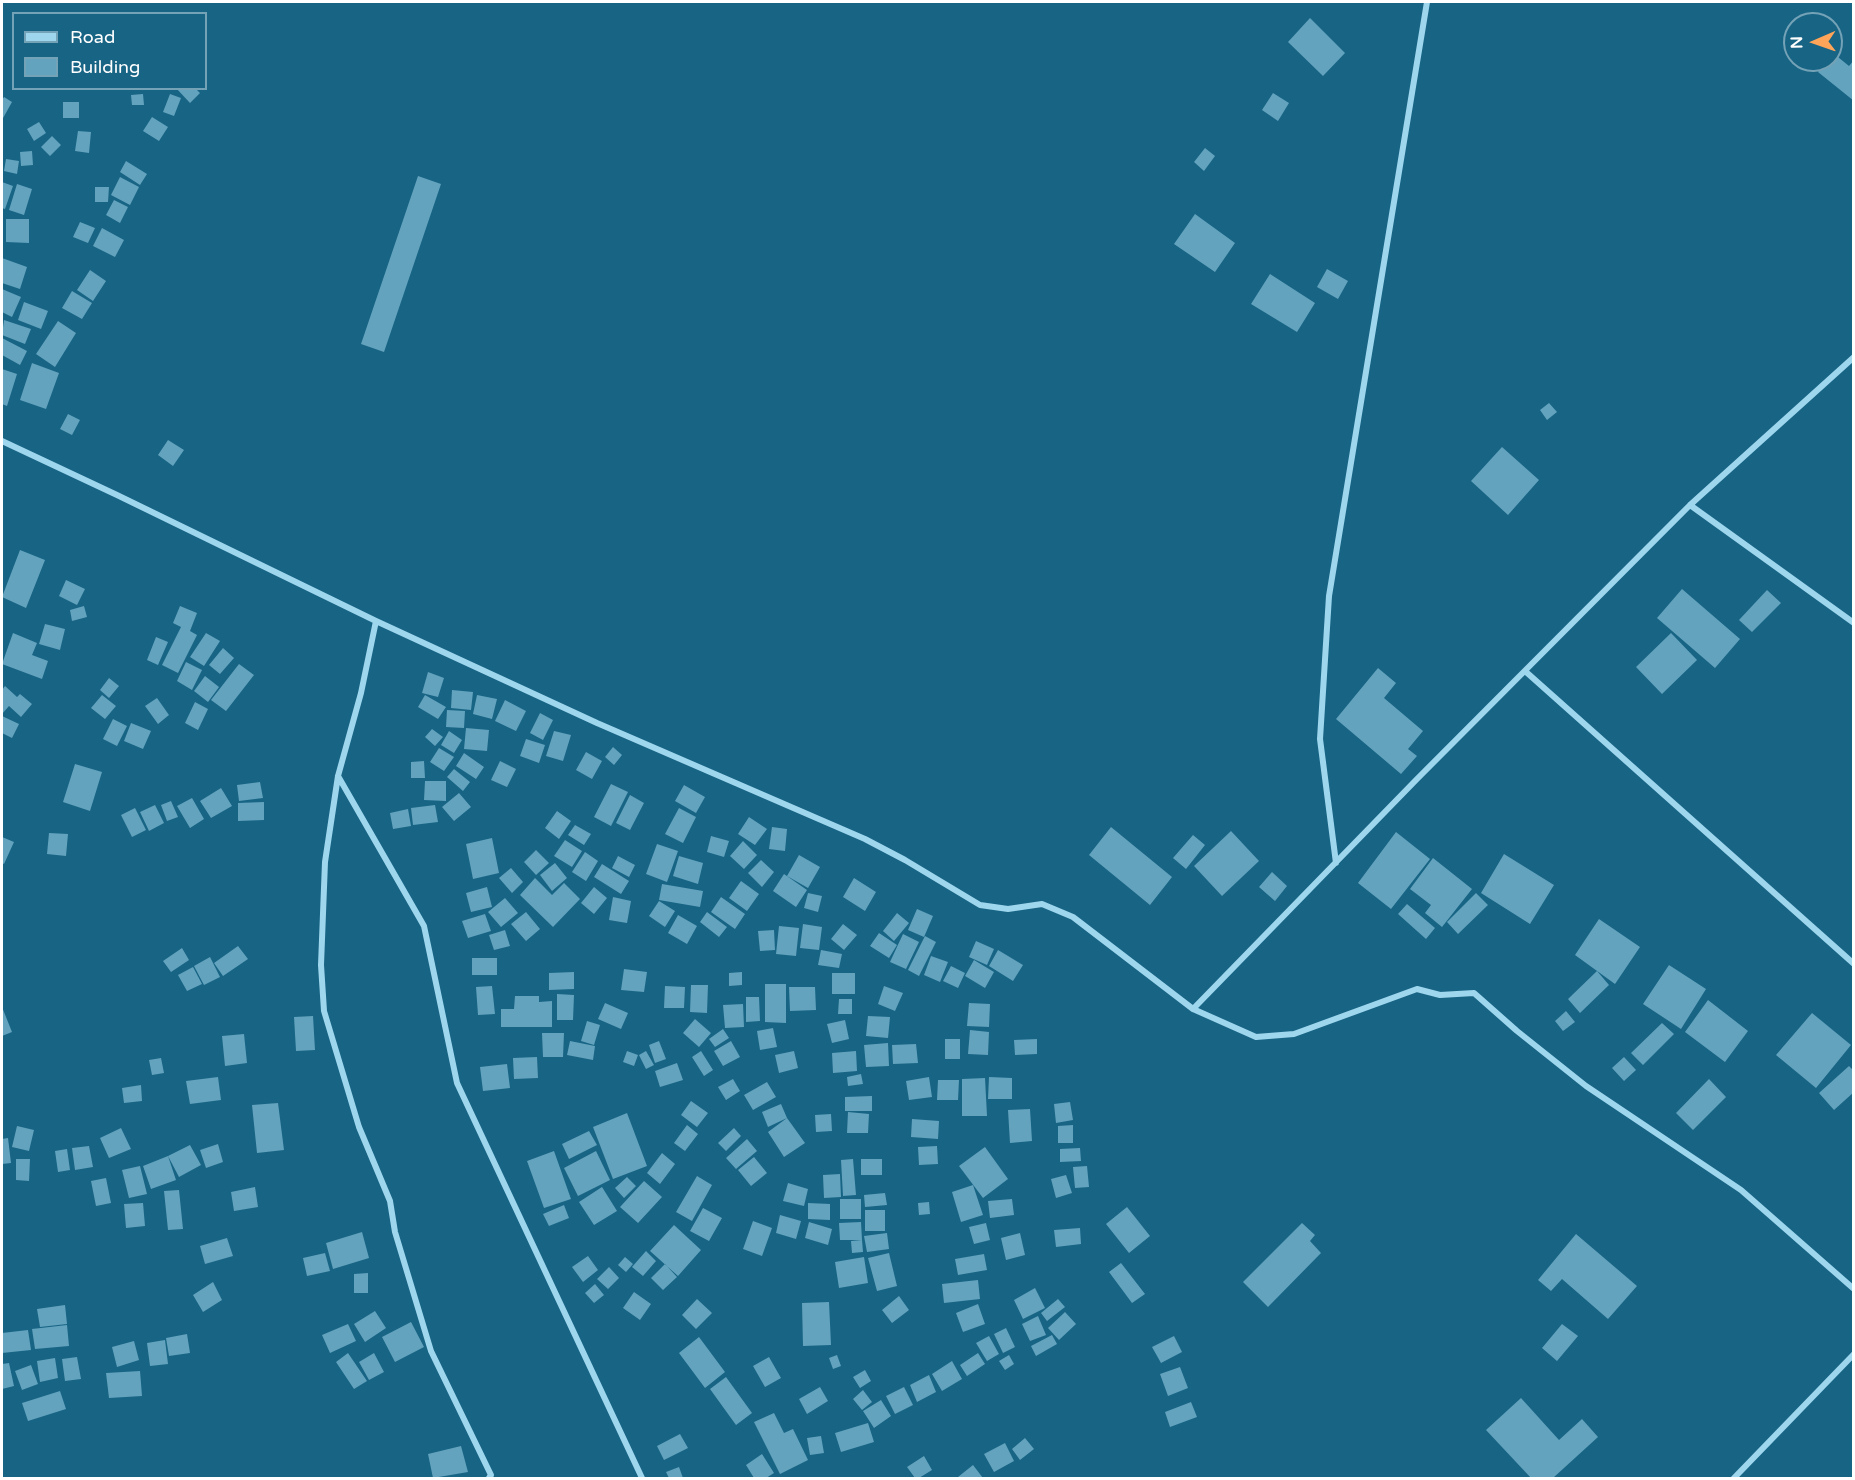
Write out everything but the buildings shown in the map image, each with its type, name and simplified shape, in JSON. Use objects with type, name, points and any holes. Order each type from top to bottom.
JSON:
[{"type":"street","points":[[1336,863],[1320,739],[1329,596],[1427,2]]},
{"type":"street","points":[[1193,1009],[1690,505],[1854,357]]},
{"type":"street","points":[[2,441],[376,621],[597,723],[865,839],[980,905],[1008,909],[1041,904],[1073,917],[1193,1009],[1256,1037],[1294,1034],[1417,989],[1440,994],[1474,993],[1586,1086],[1741,1190],[1854,1289]]},
{"type":"street","points":[[1690,505],[1854,622]]},
{"type":"street","points":[[376,621],[361,693],[338,776],[325,862],[321,965],[324,1011],[359,1126],[390,1201],[395,1232],[431,1351],[491,1475],[489,1479]]},
{"type":"street","points":[[1525,671],[1854,964]]},
{"type":"street","points":[[338,776],[424,926],[457,1083],[642,1479]]},
{"type":"street","points":[[1734,1479],[1854,1354]]}]
